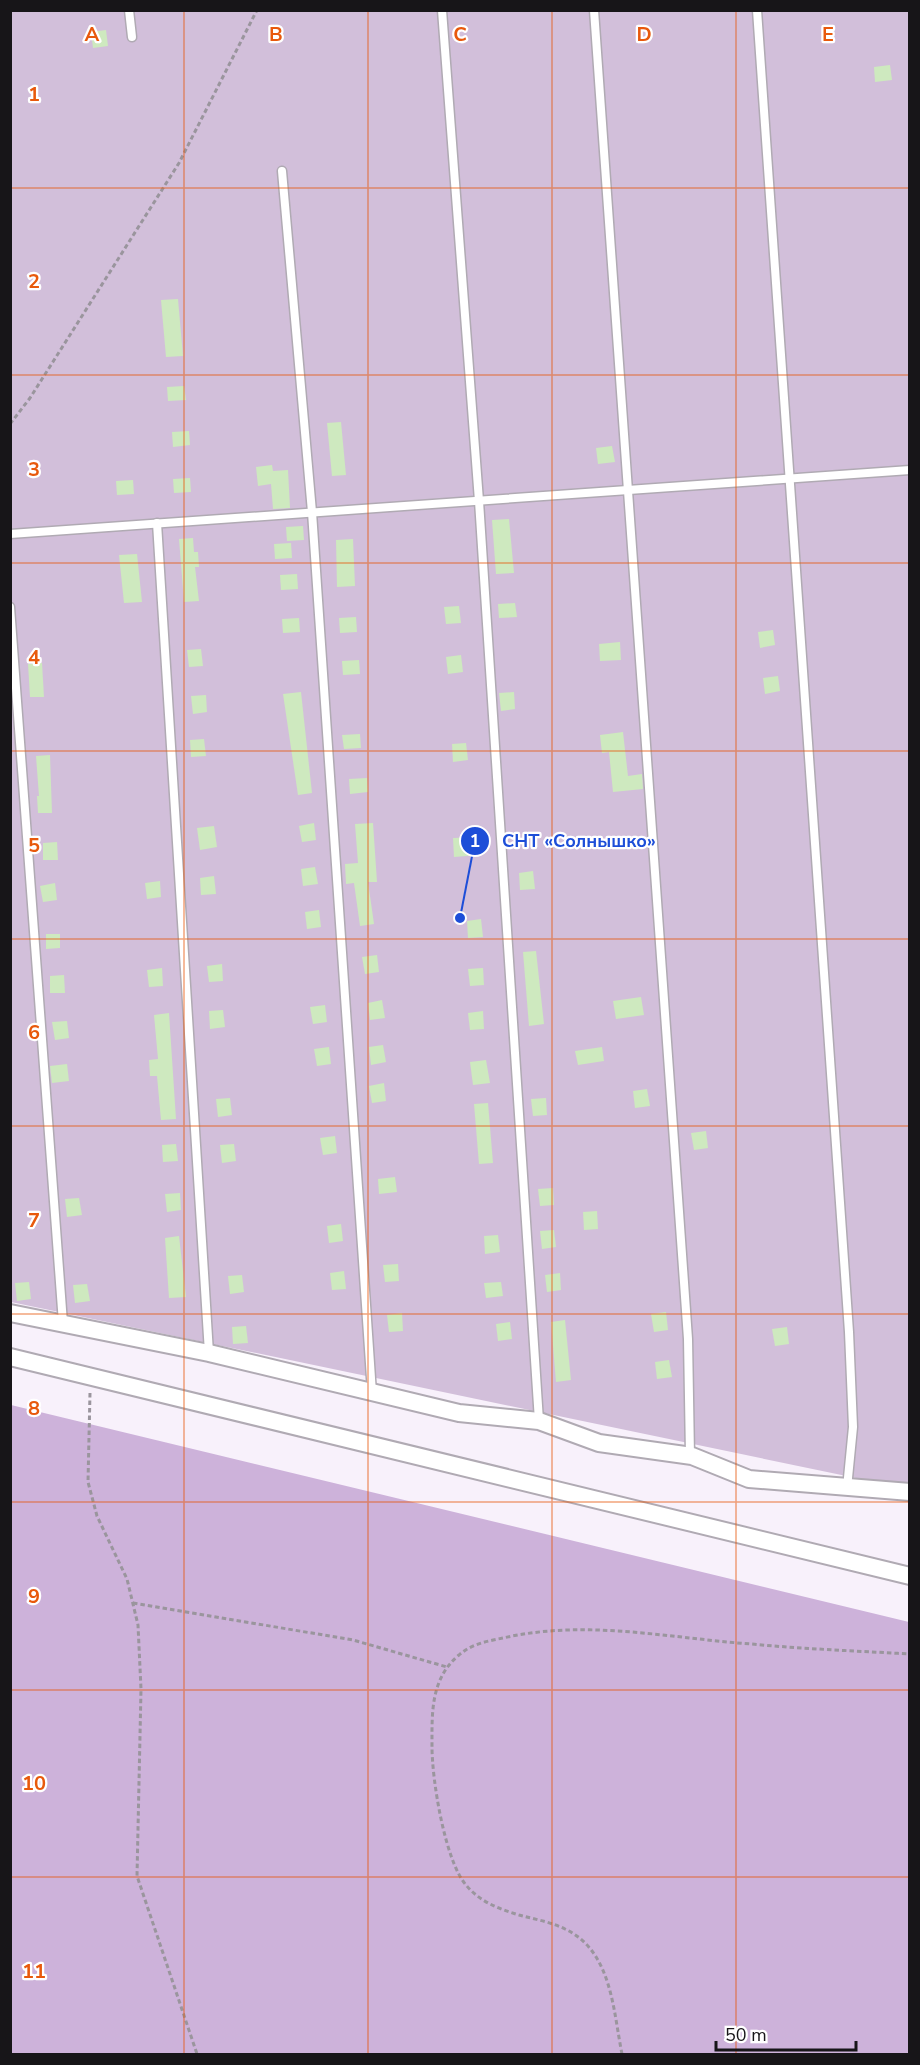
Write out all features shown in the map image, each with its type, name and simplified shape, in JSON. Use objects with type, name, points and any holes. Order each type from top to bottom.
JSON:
[{"type":"street","points":[[10,1313],[210,1353],[372,1394],[459,1413],[539,1420],[599,1443],[690,1456],[749,1479],[909,1492]]},
{"type":"street","points":[[10,1357],[909,1576]]},
{"type":"lane","points":[[129,10],[132,37]]},
{"type":"lane","points":[[442,10],[479,501],[539,1420]]},
{"type":"lane","points":[[594,10],[688,1339],[690,1456]]},
{"type":"lane","points":[[757,10],[849,1332],[853,1427],[847,1488]]},
{"type":"lane","points":[[282,171],[312,512],[372,1394]]},
{"type":"lane","points":[[10,534],[909,470]]},
{"type":"lane","points":[[157,523],[210,1353]]},
{"type":"lane","points":[[10,607],[63,1323]]},
{"type":"path","points":[[10,424],[36,389],[179,163],[257,10]]},
{"type":"path","points":[[90,1376],[88,1482],[98,1516],[127,1579],[138,1625],[141,1689],[136,1876],[197,2055]]},
{"type":"path","points":[[133,1603],[353,1640],[447,1666]]},
{"type":"path","points":[[622,2055],[607,1978],[598,1958],[586,1943],[566,1929],[501,1910],[482,1900],[465,1885],[453,1867],[432,1774],[432,1696],[447,1666],[460,1653],[491,1641],[526,1633],[612,1629],[750,1644],[909,1654]]},
{"type":"shaded area","points":[[11,11],[909,11],[909,1489],[11,1302]]},
{"type":"shaded area","points":[[11,1405],[909,1622],[909,2054],[11,2054]]},
{"type":"building","points":[[106,30],[108,46],[93,48],[91,32]]},
{"type":"building","points":[[890,65],[892,80],[875,82],[874,67]]},
{"type":"building","points":[[178,299],[183,356],[166,357],[161,300]]},
{"type":"building","points":[[184,386],[186,400],[168,401],[167,387]]},
{"type":"building","points":[[341,422],[346,475],[332,476],[327,423]]},
{"type":"building","points":[[189,431],[190,445],[173,447],[172,432]]},
{"type":"building","points":[[612,446],[615,462],[598,464],[596,448]]},
{"type":"building","points":[[272,465],[273,471],[288,470],[290,508],[273,509],[271,484],[258,486],[256,467]]},
{"type":"building","points":[[190,478],[191,492],[174,493],[173,479]]},
{"type":"building","points":[[133,480],[134,494],[117,495],[116,481]]},
{"type":"building","points":[[509,519],[514,573],[496,574],[492,520]]},
{"type":"building","points":[[303,526],[304,540],[287,541],[286,527]]},
{"type":"building","points":[[193,538],[194,552],[198,552],[199,567],[195,567],[199,601],[184,602],[179,539]]},
{"type":"building","points":[[353,539],[355,586],[337,587],[336,540]]},
{"type":"building","points":[[291,543],[292,558],[275,559],[274,544]]},
{"type":"building","points":[[137,554],[142,602],[124,603],[119,555]]},
{"type":"building","points":[[297,574],[298,589],[281,590],[280,575]]},
{"type":"building","points":[[515,603],[517,617],[499,618],[498,604]]},
{"type":"building","points":[[459,606],[461,623],[446,624],[444,607]]},
{"type":"building","points":[[356,617],[357,632],[340,633],[339,618]]},
{"type":"building","points":[[299,618],[300,632],[283,633],[282,619]]},
{"type":"building","points":[[773,630],[775,645],[760,648],[758,632]]},
{"type":"building","points":[[620,642],[621,660],[600,661],[599,644]]},
{"type":"building","points":[[201,649],[203,666],[189,667],[187,650]]},
{"type":"building","points":[[461,655],[463,672],[448,674],[446,657]]},
{"type":"building","points":[[359,660],[360,674],[343,675],[342,661]]},
{"type":"building","points":[[42,663],[44,697],[30,697],[28,664]]},
{"type":"building","points":[[778,676],[780,691],[765,694],[763,678]]},
{"type":"building","points":[[301,692],[312,793],[298,795],[283,694]]},
{"type":"building","points":[[514,692],[515,709],[501,711],[499,693]]},
{"type":"building","points":[[206,695],[207,712],[193,714],[191,696]]},
{"type":"building","points":[[623,732],[628,776],[642,774],[643,789],[613,792],[609,752],[602,753],[600,735]]},
{"type":"building","points":[[360,734],[361,748],[344,749],[342,735]]},
{"type":"building","points":[[204,739],[206,756],[191,757],[190,740]]},
{"type":"building","points":[[466,743],[468,760],[453,762],[452,744]]},
{"type":"building","points":[[50,755],[52,813],[38,813],[36,756]]},
{"type":"building","points":[[367,778],[368,792],[350,794],[349,779]]},
{"type":"building","points":[[314,823],[316,840],[302,842],[299,826]]},
{"type":"building","points":[[373,823],[377,882],[368,882],[374,924],[360,926],[354,883],[346,884],[345,864],[358,863],[355,824]]},
{"type":"building","points":[[214,826],[217,847],[200,850],[197,828]]},
{"type":"building","points":[[478,837],[479,855],[454,857],[453,838]]},
{"type":"building","points":[[57,842],[58,860],[43,860],[43,843]]},
{"type":"building","points":[[315,867],[318,884],[303,886],[301,869]]},
{"type":"building","points":[[533,871],[535,889],[520,890],[519,873]]},
{"type":"building","points":[[214,876],[216,894],[201,895],[200,878]]},
{"type":"building","points":[[160,881],[161,897],[147,899],[145,883]]},
{"type":"building","points":[[55,883],[57,900],[43,902],[40,886]]},
{"type":"building","points":[[319,910],[321,927],[307,929],[305,912]]},
{"type":"building","points":[[481,919],[483,937],[468,938],[467,921]]},
{"type":"building","points":[[46,934],[60,934],[60,948],[46,949]]},
{"type":"building","points":[[536,951],[544,1024],[529,1026],[523,952]]},
{"type":"building","points":[[377,955],[379,972],[365,974],[362,957]]},
{"type":"building","points":[[222,964],[223,981],[209,982],[207,966]]},
{"type":"building","points":[[162,968],[163,986],[149,987],[147,970]]},
{"type":"building","points":[[483,968],[484,985],[470,986],[468,969]]},
{"type":"building","points":[[64,975],[65,993],[50,993],[50,976]]},
{"type":"building","points":[[641,997],[644,1015],[616,1019],[613,1001]]},
{"type":"building","points":[[382,1000],[385,1018],[370,1020],[368,1003]]},
{"type":"building","points":[[325,1005],[327,1022],[313,1024],[310,1007]]},
{"type":"building","points":[[223,1010],[225,1027],[210,1029],[209,1011]]},
{"type":"building","points":[[483,1011],[484,1029],[470,1030],[468,1013]]},
{"type":"building","points":[[169,1013],[176,1119],[161,1120],[157,1076],[150,1076],[149,1060],[158,1059],[154,1015]]},
{"type":"building","points":[[67,1021],[69,1038],[55,1040],[52,1022]]},
{"type":"building","points":[[383,1045],[386,1062],[371,1065],[369,1047]]},
{"type":"building","points":[[329,1047],[331,1064],[317,1066],[314,1049]]},
{"type":"building","points":[[602,1047],[604,1061],[578,1065],[575,1051]]},
{"type":"building","points":[[486,1060],[490,1083],[473,1085],[470,1062]]},
{"type":"building","points":[[67,1064],[69,1081],[52,1083],[50,1066]]},
{"type":"building","points":[[384,1083],[386,1101],[372,1103],[369,1086]]},
{"type":"building","points":[[647,1089],[650,1106],[635,1108],[633,1091]]},
{"type":"building","points":[[230,1098],[232,1115],[218,1117],[216,1099]]},
{"type":"building","points":[[546,1098],[547,1115],[533,1116],[531,1099]]},
{"type":"building","points":[[488,1103],[493,1163],[479,1164],[474,1104]]},
{"type":"building","points":[[706,1131],[708,1148],[694,1150],[691,1133]]},
{"type":"building","points":[[335,1136],[337,1153],[323,1155],[320,1138]]},
{"type":"building","points":[[176,1144],[178,1161],[163,1162],[162,1145]]},
{"type":"building","points":[[234,1144],[236,1161],[222,1163],[220,1145]]},
{"type":"building","points":[[395,1177],[397,1192],[379,1194],[378,1179]]},
{"type":"building","points":[[553,1188],[554,1205],[540,1206],[538,1189]]},
{"type":"building","points":[[180,1193],[181,1210],[167,1212],[165,1194]]},
{"type":"building","points":[[79,1198],[82,1215],[67,1217],[65,1199]]},
{"type":"building","points":[[597,1211],[598,1229],[584,1230],[583,1212]]},
{"type":"building","points":[[341,1224],[343,1241],[329,1243],[327,1226]]},
{"type":"building","points":[[554,1230],[556,1247],[542,1249],[540,1231]]},
{"type":"building","points":[[498,1235],[500,1252],[485,1254],[484,1236]]},
{"type":"building","points":[[179,1236],[186,1297],[169,1298],[165,1238]]},
{"type":"building","points":[[398,1264],[399,1281],[385,1282],[383,1265]]},
{"type":"building","points":[[344,1271],[346,1289],[332,1290],[330,1273]]},
{"type":"building","points":[[560,1273],[561,1290],[547,1292],[545,1275]]},
{"type":"building","points":[[242,1275],[244,1292],[230,1294],[228,1276]]},
{"type":"building","points":[[29,1282],[31,1299],[17,1301],[15,1283]]},
{"type":"building","points":[[501,1282],[503,1296],[486,1298],[484,1283]]},
{"type":"building","points":[[87,1284],[90,1301],[75,1303],[73,1285]]},
{"type":"building","points":[[666,1312],[668,1330],[654,1332],[651,1314]]},
{"type":"building","points":[[402,1313],[403,1331],[389,1332],[387,1315]]},
{"type":"building","points":[[565,1320],[571,1380],[556,1382],[551,1322]]},
{"type":"building","points":[[510,1322],[512,1339],[498,1341],[496,1324]]},
{"type":"building","points":[[246,1326],[248,1343],[233,1344],[232,1327]]},
{"type":"building","points":[[787,1327],[789,1344],[775,1346],[772,1329]]},
{"type":"building","points":[[669,1360],[672,1377],[657,1379],[655,1362]]},
{"type":"place","name":"СНТ «Солнышко»","points":[[460,918]]}]
